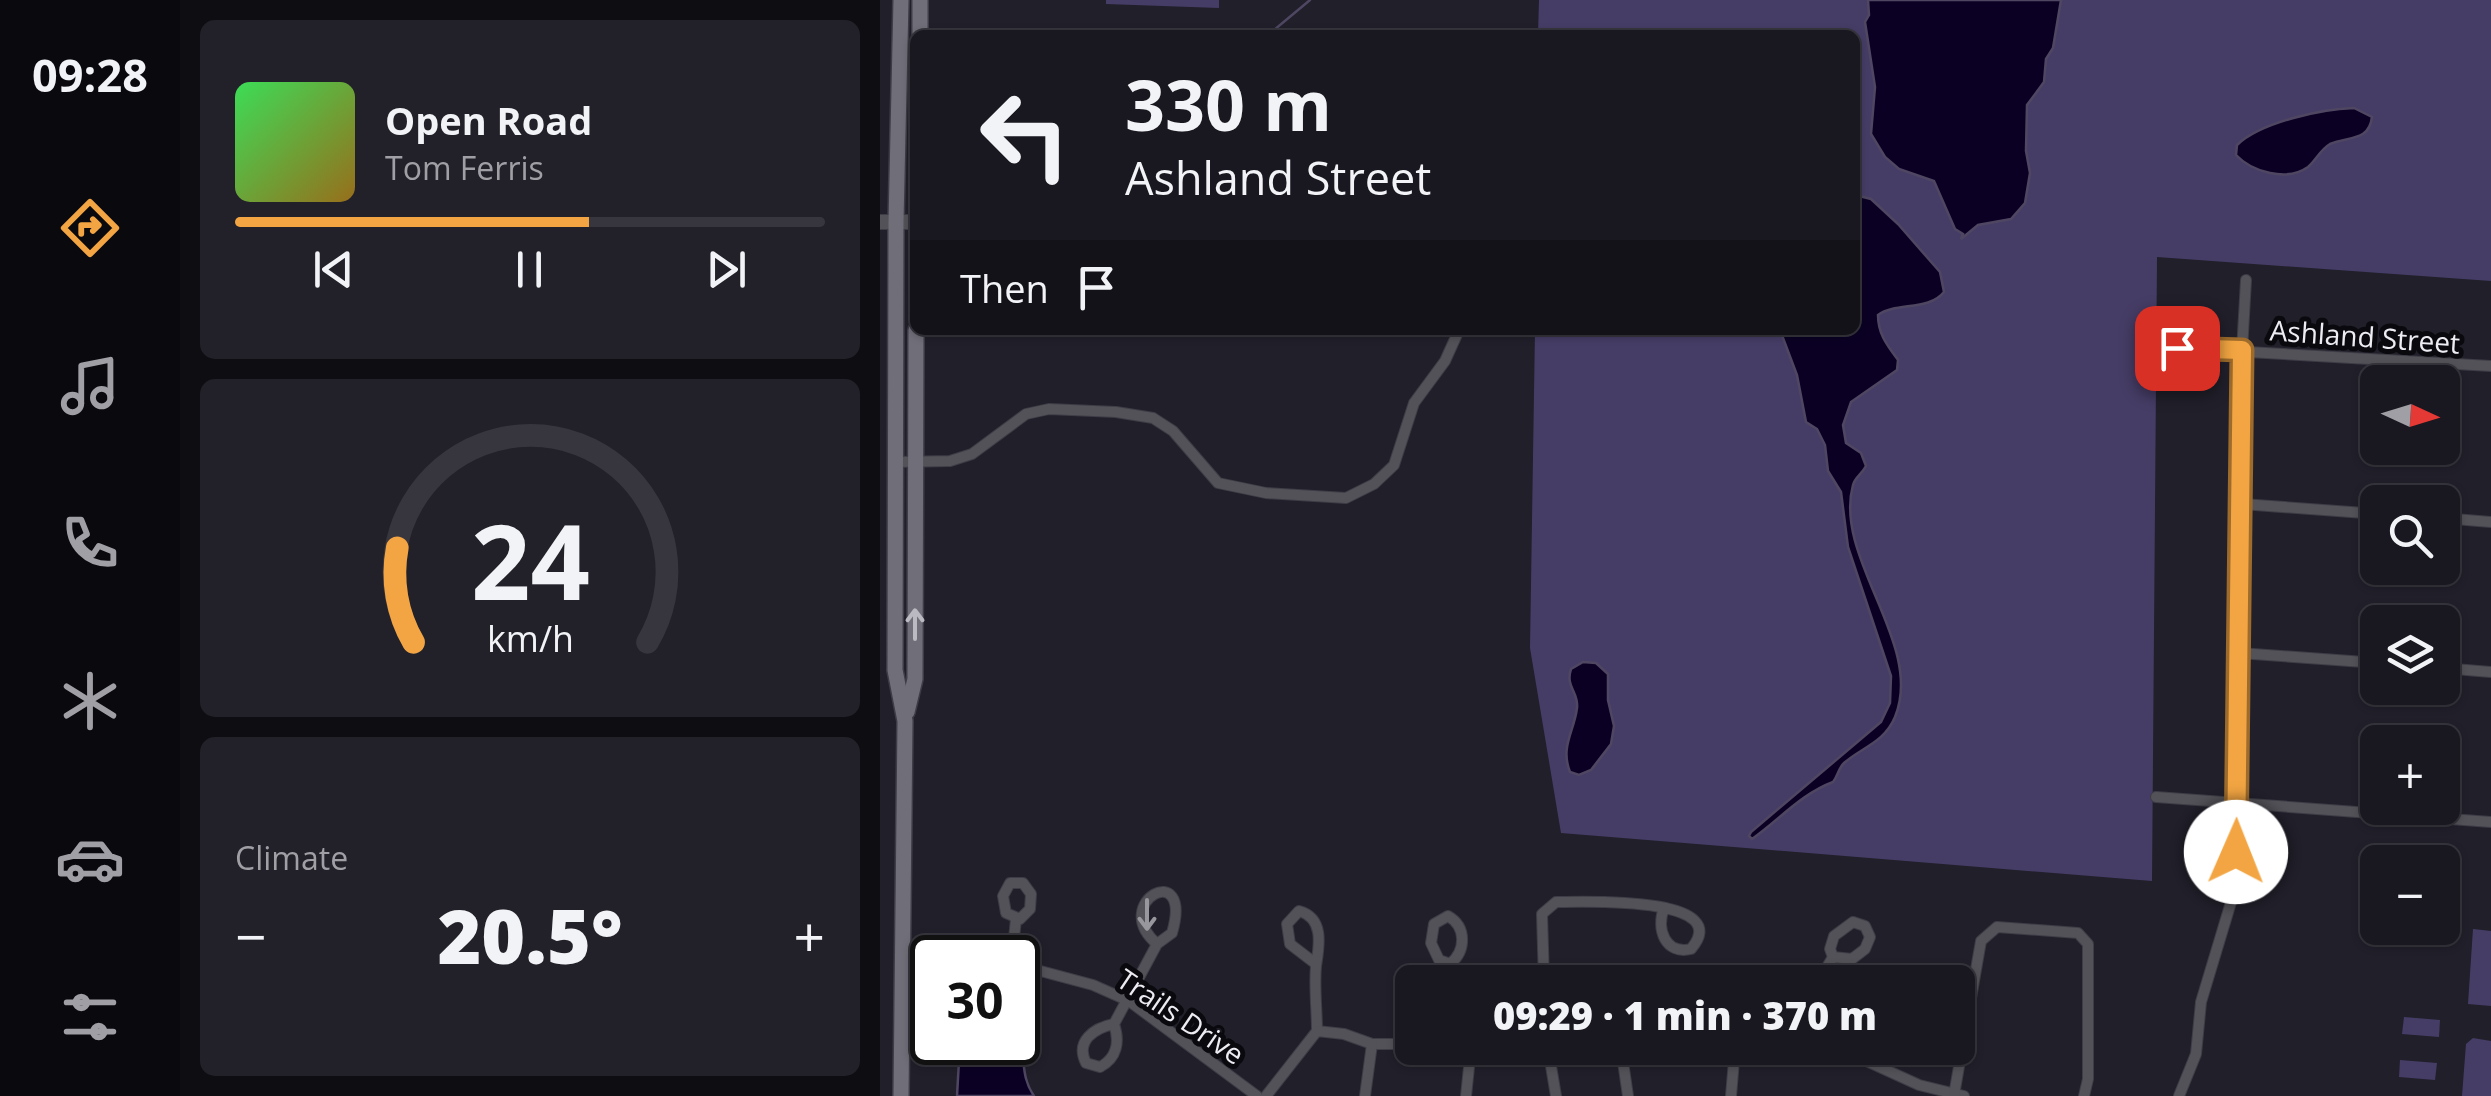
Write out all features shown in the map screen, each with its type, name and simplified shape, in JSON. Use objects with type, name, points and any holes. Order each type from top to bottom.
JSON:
[{"type":"main road","points":[[901,0],[888,222],[896,462],[895,670],[905,721],[901,1096]]},
{"type":"main road","points":[[920,0],[920,30]]},
{"type":"main road","points":[[905,721],[915,679],[916,335]]},
{"type":"street","points":[[2180,1096],[2196,1054],[2200,1002],[2235,889],[2246,280]]},
{"type":"street","points":[[896,462],[950,461],[972,454],[1026,414],[1049,409],[1116,412],[1154,418],[1173,431],[1218,483],[1266,493],[1346,498],[1374,484],[1394,465],[1414,402],[1446,361],[1456,335]]},
{"type":"street","name":"Ashland Street","points":[[2177,348],[2491,366]]},
{"type":"street","points":[[2242,504],[2360,513]]},
{"type":"street","points":[[2460,519],[2491,522]]},
{"type":"street","points":[[2238,653],[2360,662]]},
{"type":"street","points":[[2460,669],[2491,672]]},
{"type":"street","points":[[2156,797],[2491,822]]},
{"type":"street","points":[[1114,1024],[1157,944],[1172,933],[1176,920],[1171,895],[1164,891],[1147,896],[1143,910],[1148,935],[1157,944]]},
{"type":"street","points":[[1544,965],[1542,914],[1556,902],[1655,905],[1682,912],[1696,922],[1699,933],[1691,949],[1682,951],[1668,945],[1660,927],[1664,908]]},
{"type":"street","points":[[1266,1096],[1317,1031],[1316,964],[1320,938],[1311,917],[1300,911],[1287,924],[1290,944],[1316,964]]},
{"type":"street","points":[[1014,935],[1016,920]]},
{"type":"street","points":[[1954,1095],[1982,941],[1997,927],[2078,934],[2088,944],[2088,1079],[2084,1096]]},
{"type":"street","points":[[1828,965],[1833,957]]},
{"type":"street","points":[[902,958],[910,959]]},
{"type":"street","name":"Trails Drive","points":[[1040,970],[1094,984],[1128,1000],[1257,1096]]},
{"type":"street","points":[[1317,1031],[1344,1034],[1372,1044],[1395,1044]]},
{"type":"street","points":[[1366,1096],[1372,1044]]},
{"type":"street","points":[[1466,1096],[1469,1065]]},
{"type":"street","points":[[1551,1065],[1556,1096]]},
{"type":"street","points":[[1624,1065],[1628,1096]]},
{"type":"street","points":[[1730,1096],[1733,1065]]},
{"type":"street","points":[[1875,1065],[1919,1085],[1964,1096]]},
{"type":"shaded area","points":[[1106,0],[1219,0],[1219,8],[1106,4]]},
{"type":"shaded area","points":[[1539,0],[2491,0],[2491,281],[2157,257],[2152,881],[1561,833],[1530,648],[1535,335],[1860,335],[1860,30],[1538,30]]},
{"type":"shaded area","points":[[1868,0],[2061,0],[2044,82],[2027,105],[2026,151],[2030,173],[2025,203],[2011,219],[1978,225],[1961,239],[1963,234],[1955,229],[1934,181],[1899,169],[1885,157],[1871,134],[1875,87],[1865,22],[1869,15]]},
{"type":"shaded area","points":[[2354,108],[2372,117],[2367,131],[2330,144],[2300,171],[2270,173],[2236,155],[2237,145],[2276,123]]},
{"type":"shaded area","points":[[1860,196],[1871,199],[1940,272],[1944,292],[1930,302],[1878,315],[1881,334],[1898,360],[1897,370],[1851,402],[1843,425],[1846,443],[1861,453],[1866,466],[1853,485],[1850,513],[1865,572],[1890,631],[1901,689],[1895,717],[1885,733],[1844,763],[1833,782],[1800,800],[1752,839],[1751,832],[1881,722],[1890,703],[1891,676],[1848,547],[1841,492],[1828,471],[1825,445],[1817,429],[1806,422],[1797,375],[1782,335],[1860,335]]},
{"type":"shaded area","points":[[1583,662],[1596,663],[1608,674],[1614,726],[1611,744],[1591,770],[1579,775],[1570,772],[1566,755],[1577,708],[1571,669]]},
{"type":"shaded area","points":[[2473,929],[2491,931],[2491,1006],[2468,1004]]},
{"type":"shaded area","points":[[2404,1017],[2440,1020],[2439,1037],[2402,1034]]},
{"type":"shaded area","points":[[2473,1038],[2491,1041],[2491,1096],[2462,1096],[2466,1044]]},
{"type":"shaded area","points":[[2400,1060],[2437,1063],[2435,1080],[2399,1077]]},
{"type":"shaded area","points":[[959,1065],[1024,1065],[1034,1096],[957,1096]]},
{"type":"waterway","points":[[1274,30],[1310,0]]},
{"type":"route","points":[[2177,348],[2242,350],[2236,852]]}]
